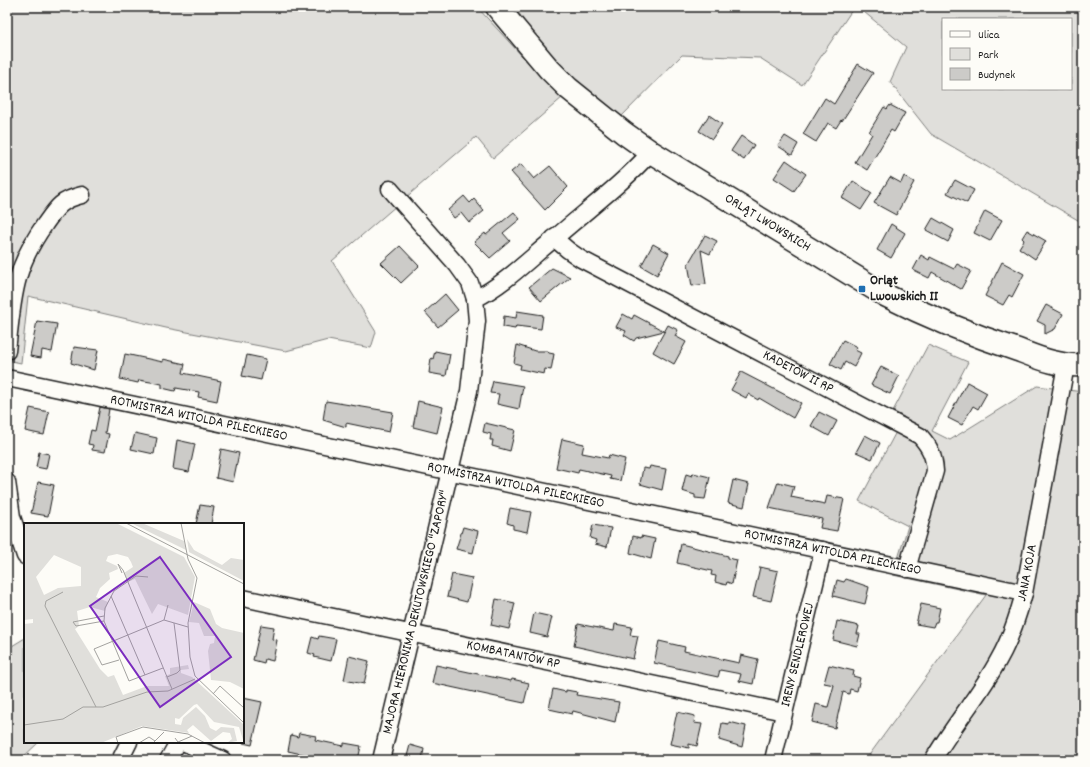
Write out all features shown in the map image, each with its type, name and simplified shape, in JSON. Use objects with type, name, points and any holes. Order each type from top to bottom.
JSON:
[{"type":"street","name":"ORLĄT LWOWSKICH","points":[[497,7],[549,69],[568,88],[651,152],[878,290],[919,312],[991,341],[1074,365]]},
{"type":"street","points":[[475,299],[492,290],[636,168],[651,152]]},
{"type":"street","name":"MAJORA HIERONIMA DEKUTOWSKIEGO \"ZAPORY\"","points":[[382,760],[469,391],[475,351],[477,321],[475,299],[470,284],[457,265],[390,189]]},
{"type":"street","points":[[7,351],[13,295],[23,260],[33,241],[56,209],[68,199],[82,195]]},
{"type":"street","name":"KADETÓW II RP","points":[[554,238],[581,259],[920,436],[928,446],[934,458],[935,471],[907,568]]},
{"type":"street","name":"JANA KOJA","points":[[934,760],[999,660],[1015,625],[1024,593],[1074,365]]},
{"type":"street","name":"ROTMISTRZA WITOLDA PILECKIEGO","points":[[7,378],[1024,593]]},
{"type":"street","points":[[7,482],[12,517],[24,553]]},
{"type":"street","name":"IRENY SENDLEROWEJ","points":[[773,760],[823,550]]},
{"type":"street","name":"KOMBATANTÓW RP","points":[[244,598],[784,712]]},
{"type":"street","points":[[120,760],[128,743]]},
{"type":"street","points":[[168,760],[177,743]]},
{"type":"street","points":[[185,743],[223,760]]},
{"type":"green space","points":[[7,7],[477,7],[545,81],[563,97],[493,158],[476,137],[332,261],[376,332],[371,348],[328,340],[286,351],[166,328],[28,296],[21,363],[7,360]]},
{"type":"green space","points":[[515,7],[854,7],[802,85],[760,58],[682,55],[618,120],[550,62]]},
{"type":"green space","points":[[858,7],[1083,7],[1083,223],[931,134],[890,82],[906,47]]},
{"type":"green space","points":[[928,345],[968,362],[932,431],[950,440],[1037,386],[1083,392],[1083,760],[869,760],[870,754],[986,595],[893,575],[908,526],[859,501],[904,417],[893,411]]},
{"type":"green space","points":[[24,639],[24,743],[38,743],[20,760],[7,760],[7,649]]},
{"type":"building","points":[[858,64],[873,73],[842,121],[841,120],[836,128],[828,123],[816,142],[803,134],[825,98],[834,104]]},
{"type":"building","points":[[890,105],[905,113],[894,132],[891,130],[867,170],[855,162],[872,134],[869,132],[884,107],[887,109]]},
{"type":"building","points":[[709,115],[722,124],[712,139],[699,131]]},
{"type":"building","points":[[741,136],[754,145],[744,160],[731,151]]},
{"type":"building","points":[[785,136],[798,144],[792,155],[778,146]]},
{"type":"building","points":[[786,160],[806,174],[794,191],[774,178]]},
{"type":"building","points":[[521,164],[534,179],[550,166],[568,187],[545,210],[511,172]]},
{"type":"building","points":[[904,176],[914,182],[896,215],[874,203],[890,177],[901,183]]},
{"type":"building","points":[[955,180],[974,190],[967,203],[947,193]]},
{"type":"building","points":[[853,181],[872,193],[861,210],[842,198]]},
{"type":"building","points":[[464,196],[470,203],[474,199],[484,211],[469,223],[461,213],[454,218],[448,210]]},
{"type":"building","points":[[985,211],[1002,220],[990,241],[974,233]]},
{"type":"building","points":[[514,212],[520,219],[503,233],[510,241],[490,258],[474,242],[485,233],[486,235]]},
{"type":"building","points":[[933,218],[954,230],[948,242],[926,230]]},
{"type":"building","points":[[891,224],[905,233],[891,258],[877,250]]},
{"type":"building","points":[[1027,230],[1046,241],[1035,259],[1019,248],[1024,240],[1022,238]]},
{"type":"building","points":[[705,235],[717,241],[710,254],[701,250],[706,284],[692,286],[688,264]]},
{"type":"building","points":[[653,244],[669,253],[657,275],[641,266]]},
{"type":"building","points":[[400,246],[419,266],[401,283],[381,263]]},
{"type":"building","points":[[921,255],[929,260],[930,257],[954,269],[957,264],[971,271],[961,289],[932,272],[929,278],[913,270]]},
{"type":"building","points":[[1002,262],[1024,274],[1012,297],[1009,295],[1003,305],[985,296]]},
{"type":"building","points":[[552,268],[570,277],[541,301],[529,287]]},
{"type":"building","points":[[445,294],[458,310],[438,327],[425,312]]},
{"type":"building","points":[[1046,305],[1063,314],[1055,329],[1045,334],[1045,325],[1037,321]]},
{"type":"building","points":[[517,311],[543,315],[541,329],[516,326],[515,329],[503,327],[504,316],[516,318]]},
{"type":"building","points":[[623,314],[632,319],[634,315],[664,331],[636,338],[634,341],[624,335],[626,331],[616,327]]},
{"type":"building","points":[[37,321],[57,324],[52,352],[42,350],[41,358],[30,356]]},
{"type":"building","points":[[668,325],[678,330],[675,336],[686,342],[674,364],[653,352]]},
{"type":"building","points":[[843,340],[857,347],[855,350],[861,353],[854,367],[845,362],[841,370],[830,364]]},
{"type":"building","points":[[517,345],[535,351],[547,351],[554,354],[551,370],[545,369],[544,374],[520,369],[521,365],[514,363]]},
{"type":"building","points":[[74,347],[98,350],[94,370],[71,363]]},
{"type":"building","points":[[435,351],[450,354],[446,376],[429,373],[431,358],[433,359]]},
{"type":"building","points":[[125,354],[163,362],[163,359],[185,364],[183,373],[221,381],[217,401],[198,397],[199,392],[176,388],[175,391],[162,388],[162,384],[139,380],[138,383],[120,379]]},
{"type":"building","points":[[247,355],[266,359],[261,380],[242,376]]},
{"type":"building","points":[[881,367],[899,376],[890,394],[871,385]]},
{"type":"building","points":[[741,372],[801,403],[793,418],[759,398],[758,400],[748,394],[746,398],[731,390]]},
{"type":"building","points":[[493,381],[523,386],[519,409],[497,404],[499,394],[490,393]]},
{"type":"building","points":[[967,382],[987,393],[978,409],[973,406],[962,425],[948,418]]},
{"type":"building","points":[[326,401],[393,412],[389,432],[346,423],[346,427],[323,420]]},
{"type":"building","points":[[418,401],[443,407],[437,433],[413,427]]},
{"type":"building","points":[[100,407],[109,409],[105,433],[109,434],[105,452],[92,450],[93,445],[88,444],[91,430],[95,431]]},
{"type":"building","points":[[30,408],[49,412],[44,435],[25,431]]},
{"type":"building","points":[[819,412],[837,421],[829,436],[811,426]]},
{"type":"building","points":[[485,423],[515,430],[510,451],[492,446],[493,440],[490,440],[491,434],[483,432]]},
{"type":"building","points":[[135,433],[157,438],[154,454],[131,449]]},
{"type":"building","points":[[865,435],[880,443],[872,459],[856,452]]},
{"type":"building","points":[[562,439],[584,444],[582,453],[608,458],[609,455],[625,459],[620,481],[610,479],[611,476],[579,469],[578,473],[556,468]]},
{"type":"building","points":[[177,440],[195,444],[189,472],[173,469]]},
{"type":"building","points":[[221,449],[239,453],[233,482],[216,478]]},
{"type":"building","points":[[39,452],[49,454],[46,469],[36,467]]},
{"type":"building","points":[[650,466],[666,469],[662,490],[640,484],[643,468],[649,469]]},
{"type":"building","points":[[693,473],[710,477],[705,499],[695,498],[695,495],[682,491],[686,474],[692,476]]},
{"type":"building","points":[[733,480],[749,484],[744,507],[728,503]]},
{"type":"building","points":[[38,482],[54,485],[48,516],[31,513]]},
{"type":"building","points":[[778,482],[794,486],[791,497],[825,504],[827,496],[844,499],[837,531],[820,528],[822,519],[769,508]]},
{"type":"building","points":[[200,505],[214,507],[211,523],[196,523]]},
{"type":"building","points":[[510,508],[531,512],[527,532],[513,529],[513,525],[507,523]]},
{"type":"building","points":[[593,525],[611,528],[607,547],[595,544],[596,540],[590,538]]},
{"type":"building","points":[[463,527],[478,531],[473,553],[456,549]]},
{"type":"building","points":[[633,536],[655,539],[651,559],[630,553]]},
{"type":"building","points":[[681,544],[728,556],[728,558],[737,560],[732,584],[727,582],[726,585],[715,582],[716,576],[711,575],[712,571],[677,563]]},
{"type":"building","points":[[760,567],[778,571],[771,601],[753,597]]},
{"type":"building","points":[[452,574],[472,578],[467,602],[447,597]]},
{"type":"building","points":[[846,579],[869,587],[865,604],[833,596],[837,580],[844,582]]},
{"type":"building","points":[[496,599],[515,603],[509,629],[491,625]]},
{"type":"building","points":[[921,604],[940,608],[937,622],[935,622],[933,627],[916,624]]},
{"type":"building","points":[[534,613],[552,617],[547,637],[530,633]]},
{"type":"building","points":[[837,621],[859,626],[857,634],[860,634],[857,646],[833,640]]},
{"type":"building","points":[[578,624],[614,631],[615,624],[632,627],[630,635],[638,636],[633,659],[574,646]]},
{"type":"building","points":[[261,625],[274,627],[272,639],[277,640],[273,661],[265,659],[264,663],[253,660]]},
{"type":"building","points":[[319,636],[336,639],[331,661],[314,657],[315,655],[308,653],[312,637],[318,639]]},
{"type":"building","points":[[659,641],[685,647],[684,651],[739,663],[741,655],[758,659],[753,684],[739,681],[741,674],[720,670],[718,677],[654,663]]},
{"type":"building","points":[[349,656],[369,661],[364,684],[344,680]]},
{"type":"building","points":[[436,665],[511,681],[512,679],[529,683],[524,703],[432,683]]},
{"type":"building","points":[[829,665],[854,671],[853,676],[860,678],[857,691],[850,689],[849,694],[843,692],[835,728],[812,722],[816,704],[828,707],[834,685],[824,683]]},
{"type":"building","points":[[553,689],[566,692],[566,690],[577,692],[576,695],[619,702],[615,722],[573,711],[572,714],[549,709]]},
{"type":"building","points":[[244,698],[262,702],[252,745],[243,743]]},
{"type":"building","points":[[677,712],[695,716],[694,723],[702,724],[697,746],[689,744],[689,748],[670,744]]},
{"type":"building","points":[[729,722],[746,726],[742,747],[719,740],[722,723],[729,724]]},
{"type":"building","points":[[299,733],[316,736],[315,740],[344,746],[344,743],[361,746],[358,760],[329,760],[288,751],[291,735],[298,737]]},
{"type":"building","points":[[410,745],[424,749],[422,760],[406,760]]},
{"type":"place","name":"Orląt Lwowskich II","points":[[862,289]]}]
